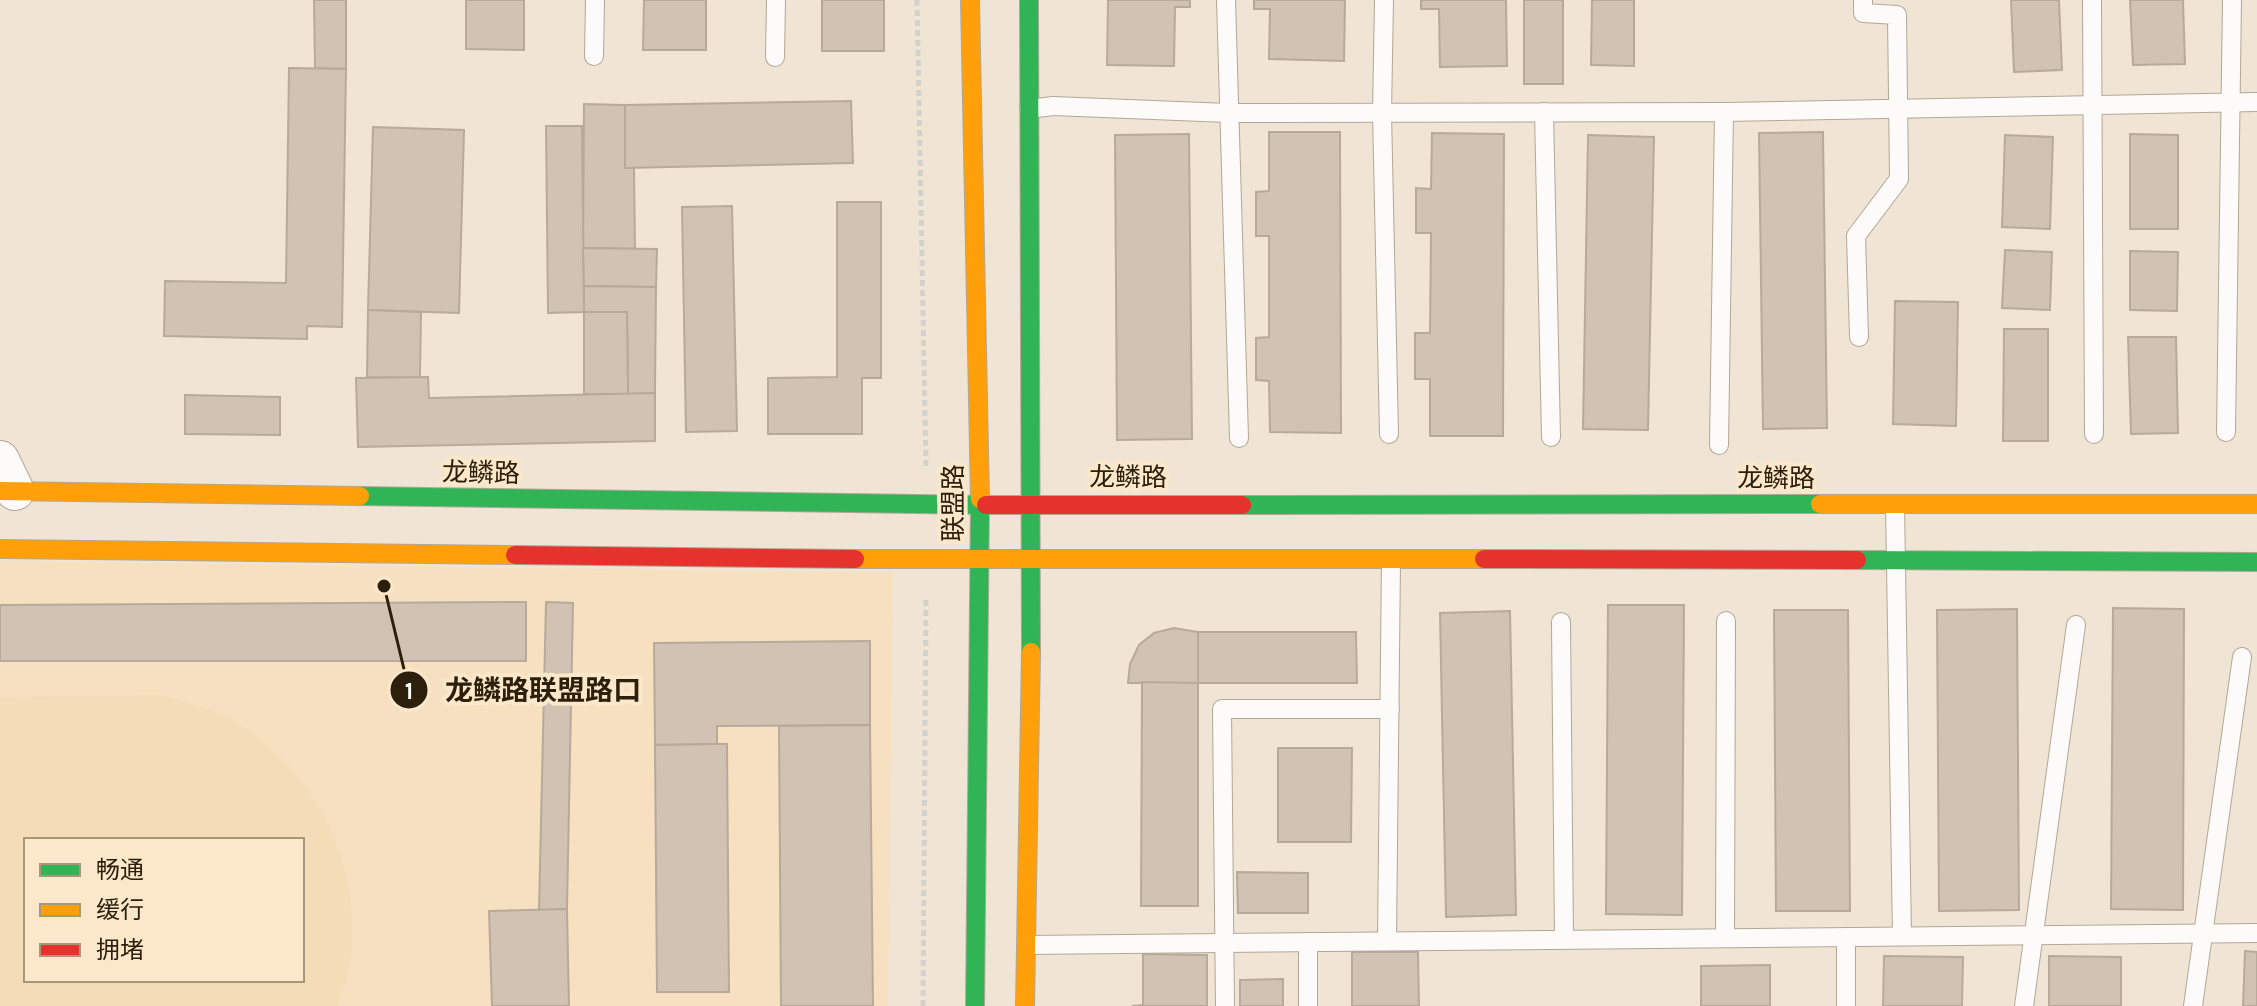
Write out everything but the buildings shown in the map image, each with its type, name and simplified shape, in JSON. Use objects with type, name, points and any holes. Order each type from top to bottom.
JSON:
[{"type":"main road","name":"联盟路","points":[[970,0],[980,505],[975,1006]]},
{"type":"main road","points":[[1025,1006],[1033,506],[1029,0]]},
{"type":"main road","name":"龙鳞路","points":[[5,481],[1033,506],[1057,503],[2257,504]]},
{"type":"main road","points":[[0,549],[979,560],[2257,562]]},
{"type":"lane","points":[[594,56],[595,0]]},
{"type":"lane","points":[[775,57],[776,0]]},
{"type":"lane","points":[[1226,0],[1239,438]]},
{"type":"lane","points":[[1384,0],[1382,113],[1389,434]]},
{"type":"lane","points":[[1859,337],[1856,236],[1899,179],[1897,15],[1863,13],[1863,0]]},
{"type":"lane","points":[[2092,0],[2094,434]]},
{"type":"lane","points":[[2226,432],[2232,0]]},
{"type":"lane","points":[[1029,109],[1053,106],[1228,113],[1724,112],[2257,102]]},
{"type":"lane","points":[[1544,112],[1551,437]]},
{"type":"lane","points":[[1719,445],[1724,112]]},
{"type":"lane","points":[[1895,504],[1902,936]]},
{"type":"lane","points":[[1387,941],[1391,560]]},
{"type":"lane","points":[[1725,938],[1726,621]]},
{"type":"lane","points":[[1561,622],[1564,939]]},
{"type":"lane","points":[[2024,1006],[2076,625]]},
{"type":"lane","points":[[2193,1006],[2242,657]]},
{"type":"lane","points":[[1225,1006],[1222,709],[1390,709]]},
{"type":"lane","points":[[1026,945],[2257,933]]},
{"type":"lane","points":[[1846,937],[1846,1006]]},
{"type":"lane","points":[[1308,942],[1308,1006]]},
{"type":"shaded area","points":[[0,561],[893,573],[888,1006],[0,1006]]},
{"type":"shaded area","points":[[162,695],[203,707],[226,717],[257,737],[285,762],[308,790],[327,822],[349,891],[352,928],[350,965],[337,1006],[0,1006],[0,697]]},
{"type":"traffic: fast","points":[[1029,0],[1031,652]]},
{"type":"traffic: fast","points":[[360,496],[986,505]]},
{"type":"traffic: fast","points":[[975,1006],[980,499]]},
{"type":"traffic: fast","points":[[1242,505],[1820,504]]},
{"type":"traffic: fast","points":[[1857,560],[2257,562]]},
{"type":"traffic: slow","points":[[970,0],[980,499]]},
{"type":"traffic: slow","points":[[0,491],[360,496]]},
{"type":"traffic: slow","points":[[1820,504],[2257,504]]},
{"type":"traffic: slow","points":[[0,549],[515,555]]},
{"type":"traffic: slow","points":[[855,559],[1484,559]]},
{"type":"traffic: slow","points":[[1025,1006],[1031,652]]},
{"type":"traffic: jam","points":[[986,505],[1242,505]]},
{"type":"traffic: jam","points":[[515,555],[855,559]]},
{"type":"traffic: jam","points":[[1484,559],[1857,560]]},
{"type":"place","name":"龙鳞路联盟路口","points":[[384,586]]}]
